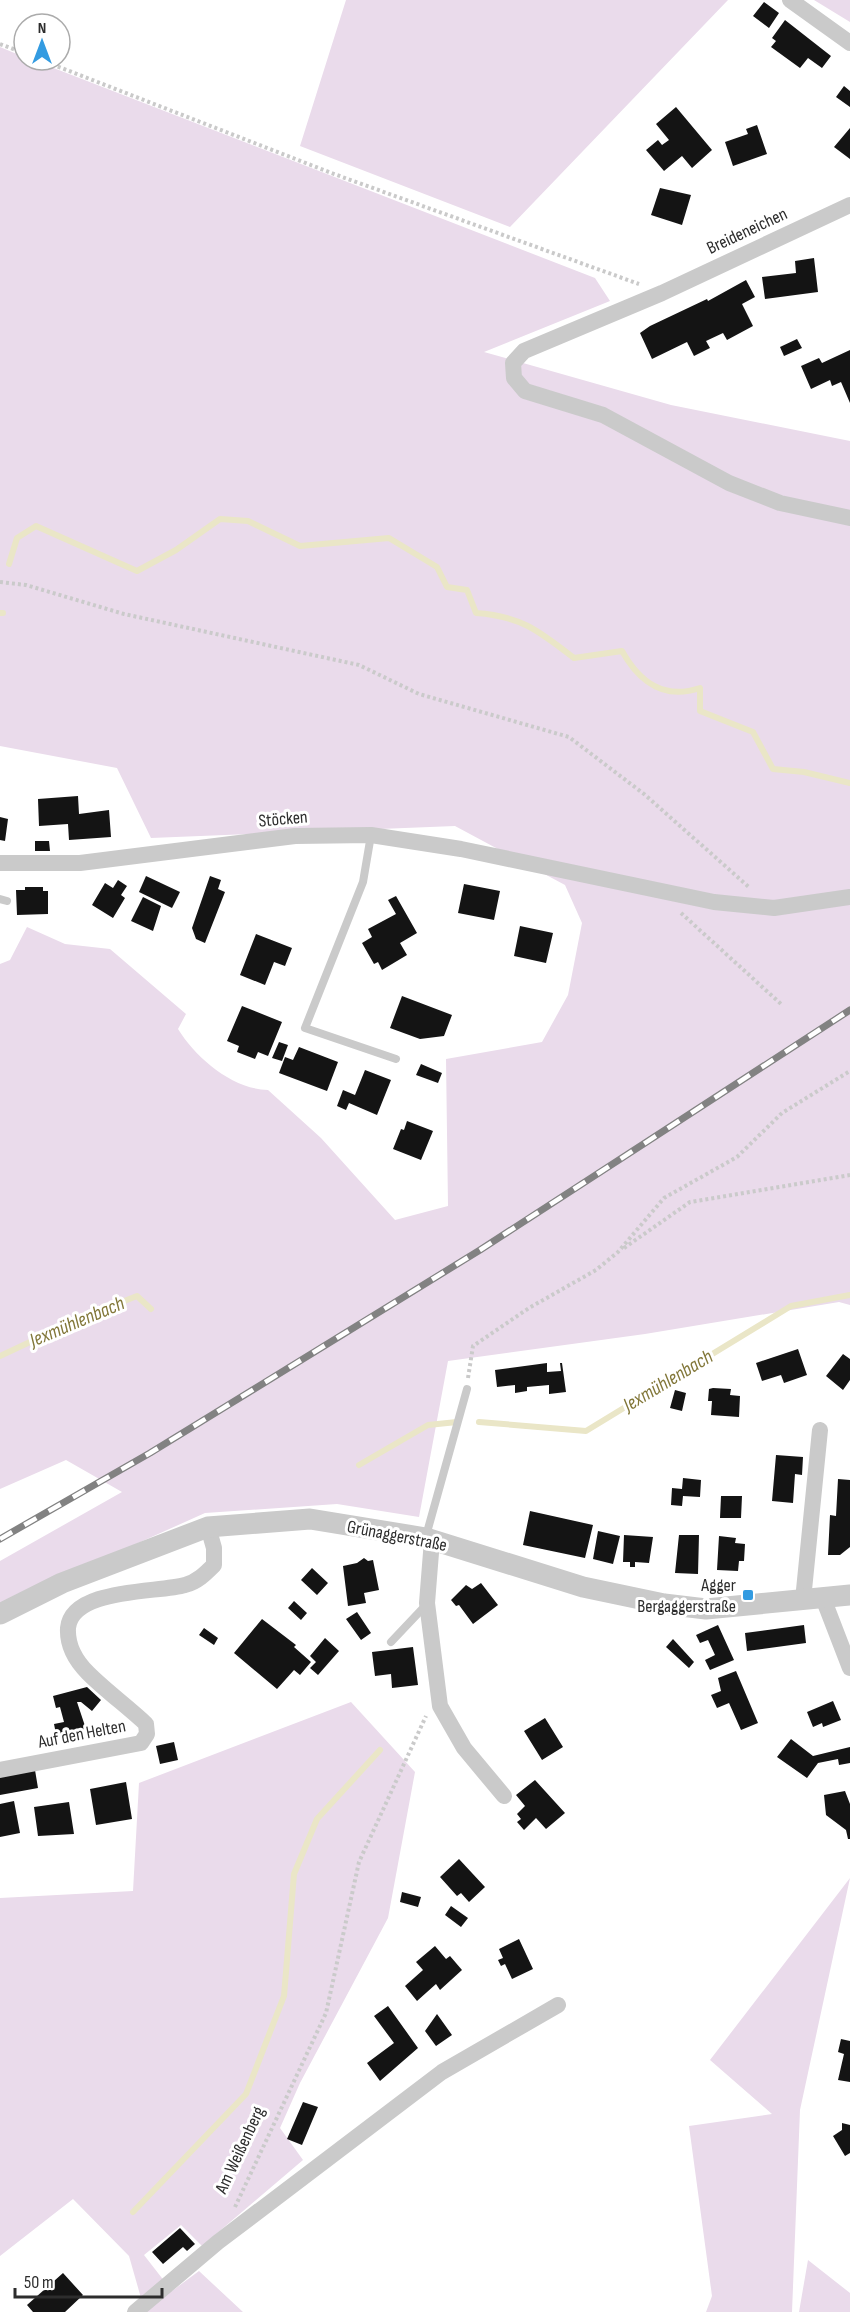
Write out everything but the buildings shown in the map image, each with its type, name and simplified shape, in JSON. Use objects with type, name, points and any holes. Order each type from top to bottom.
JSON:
[{"type":"street","points":[[790,0],[850,43]]},
{"type":"street","name":"Breideneichen","points":[[850,205],[662,292],[524,351],[513,363],[514,378],[525,391],[603,415],[729,483],[780,503],[850,518]]},
{"type":"street","name":"Stöcken","points":[[0,863],[80,862],[295,836],[370,835],[461,849],[661,893],[714,902],[774,908],[850,897]]},
{"type":"street","points":[[820,1430],[813,1599],[850,1668]]},
{"type":"street","name":"Grünaggerstraße","points":[[0,1614],[62,1583],[208,1527],[310,1519],[429,1539],[583,1587],[664,1604],[706,1609],[850,1595]]},
{"type":"street","name":"Auf den Helten","points":[[0,1770],[141,1743],[147,1734],[147,1724],[87,1672],[70,1646],[69,1623],[74,1613],[120,1592],[168,1589],[187,1585],[202,1578],[214,1565],[214,1548],[208,1527]]},
{"type":"street","points":[[429,1539],[427,1604],[440,1706],[464,1748],[504,1796]]},
{"type":"street","points":[[135,2312],[218,2242],[442,2072],[558,2005]]},
{"type":"lane","points":[[370,835],[363,882],[305,1028],[396,1059]]},
{"type":"lane","points":[[429,1539],[467,1389]]},
{"type":"lane","points":[[391,1642],[427,1604]]},
{"type":"path","points":[[72,72],[334,174],[662,292]]},
{"type":"path","points":[[0,582],[26,585],[124,614],[359,665],[420,694],[569,736],[644,794],[774,908]]},
{"type":"path","points":[[661,893],[698,930],[781,1004]]},
{"type":"path","points":[[618,1252],[664,1198],[737,1157],[782,1113],[850,1071]]},
{"type":"path","points":[[467,1389],[473,1346],[529,1308],[596,1270],[690,1202],[850,1175]]},
{"type":"path","name":"Am Weißenberg","points":[[233,2211],[326,2013],[358,1862],[438,1688]]},
{"type":"shaded area","points":[[346,0],[728,0],[510,227],[300,146]]},
{"type":"shaded area","points":[[814,0],[850,0],[850,22]]},
{"type":"shaded area","points":[[0,47],[12,52],[12,72],[64,72],[595,278],[610,301],[484,352],[671,405],[850,441],[850,1305],[839,1302],[645,1334],[448,1361],[419,1517],[337,1504],[205,1513],[0,1605],[0,1561],[122,1492],[66,1460],[0,1489],[0,964],[10,960],[27,927],[65,944],[110,949],[186,1014],[178,1029],[205,1061],[228,1078],[241,1084],[268,1090],[321,1138],[395,1220],[448,1206],[446,1059],[542,1042],[568,995],[582,923],[565,885],[455,826],[151,838],[117,768],[0,746]]},
{"type":"shaded area","points":[[351,1702],[415,1772],[388,1918],[300,2083],[280,2128],[303,2160],[202,2246],[181,2225],[144,2255],[172,2291],[199,2271],[243,2312],[145,2312],[129,2256],[73,2199],[0,2256],[0,1898],[133,1891],[139,1783]]},
{"type":"shaded area","points":[[850,1878],[800,2110],[792,2312],[706,2312],[712,2296],[689,2126],[772,2114],[710,2060]]},
{"type":"shaded area","points":[[808,2260],[850,2293],[850,2312],[799,2312]]},
{"type":"waterway","points":[[9,564],[17,538],[36,526],[137,571],[176,550],[220,519],[248,521],[300,546],[389,538],[437,567],[447,587],[467,590],[476,613],[518,621],[529,626],[574,658],[622,651],[637,672],[654,686],[675,692],[700,688],[700,711],[753,732],[773,769],[804,772],[850,783]]},
{"type":"waterway","name":"Jexmühlenbach","points":[[479,1422],[586,1431],[791,1306],[850,1295]]},
{"type":"waterway","name":"Jexmühlenbach","points":[[0,1356],[81,1318],[137,1296],[151,1309]]},
{"type":"waterway","points":[[359,1465],[428,1425],[457,1422]]},
{"type":"waterway","points":[[133,2212],[246,2094],[284,1996],[294,1874],[317,1819],[380,1750]]},
{"type":"railway","points":[[0,1539],[150,1453],[480,1250],[850,1010]]},
{"type":"place","name":"Agger Bergaggerstraße","points":[[748,1595]]}]
